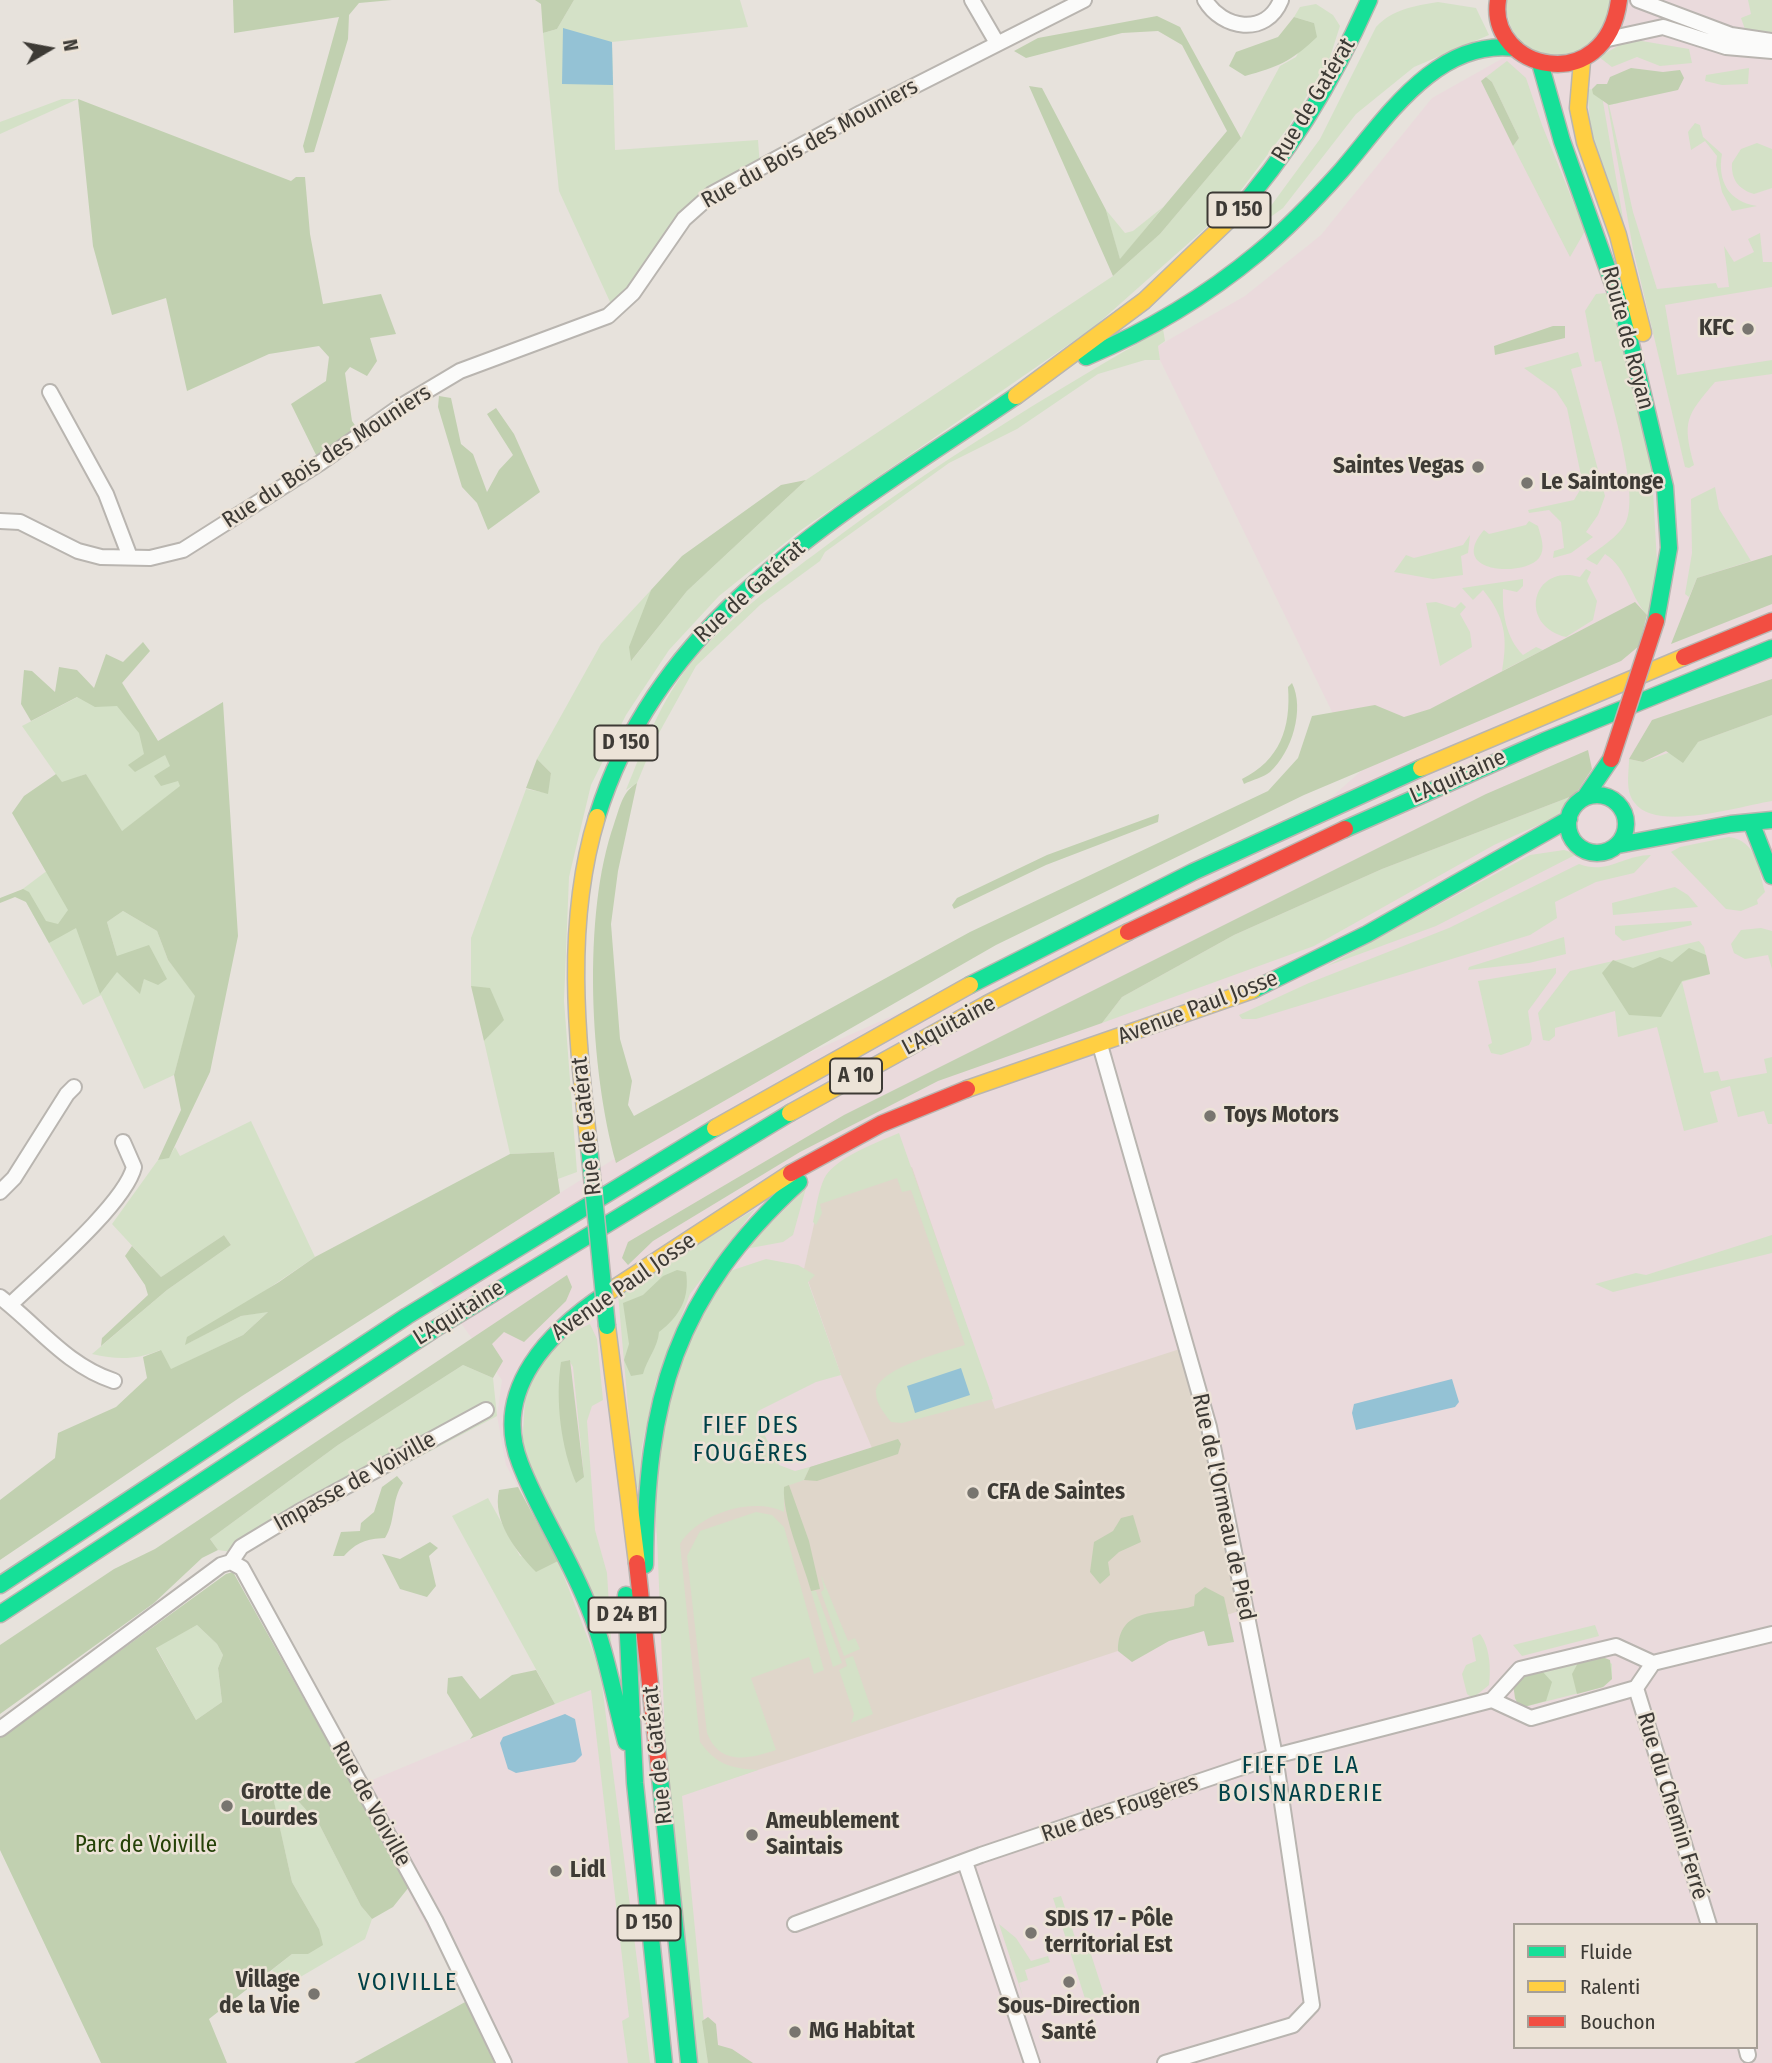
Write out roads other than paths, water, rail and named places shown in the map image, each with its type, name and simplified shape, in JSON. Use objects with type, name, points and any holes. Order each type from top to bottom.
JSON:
[{"type":"main road","name":"Rue de Gatérat","points":[[690,2063],[650,1672],[620,1448],[575,992],[580,895],[587,854],[607,789],[648,703],[705,628],[757,579],[852,507],[1050,370],[1146,299],[1221,230],[1277,163],[1324,91],[1369,0]]},
{"type":"main road","points":[[1050,370],[1105,350],[1186,303],[1278,236],[1402,98],[1432,74],[1488,47],[1502,44],[1515,48],[1540,63],[1561,66],[1582,61],[1608,39],[1616,25],[1619,0]]},
{"type":"main road","points":[[1493,2],[1499,22],[1515,48]]},
{"type":"main road","name":"Route de Royan","points":[[1582,61],[1578,108],[1585,142],[1618,235],[1677,480],[1680,509],[1656,621],[1611,759],[1586,797]]},
{"type":"main road","name":"Route de Royan","points":[[1540,63],[1563,141],[1624,315],[1665,487],[1672,556]]},
{"type":"main road","points":[[1608,267],[1619,269],[1642,358],[1652,370]]},
{"type":"main road","name":"L'Aquitaine","points":[[0,1585],[364,1342],[631,1177],[866,1042],[1108,914],[1363,793],[1772,621]]},
{"type":"main road","name":"L'Aquitaine","points":[[0,1614],[411,1343],[640,1200],[881,1062],[1119,936],[1262,866],[1598,717],[1772,648]]},
{"type":"main road","name":"Route de Royan","points":[[1611,759],[1615,800]]},
{"type":"main road","points":[[1618,845],[1626,828],[1626,818],[1615,800],[1606,796],[1586,797],[1572,810],[1569,819],[1571,837],[1576,845],[1597,853],[1618,845],[1686,832],[1772,820]]},
{"type":"main road","points":[[1626,818],[1643,825],[1686,832]]},
{"type":"main road","name":"Avenue Paul Josse","points":[[635,1783],[603,1650],[578,1579],[519,1461],[512,1429],[516,1391],[529,1364],[562,1326],[707,1228],[854,1137],[927,1105],[1225,1001],[1303,967],[1528,845],[1569,819]]},
{"type":"main road","points":[[1751,821],[1772,876]]},
{"type":"main road","name":"Avenue Paul Josse","points":[[1528,845],[1576,845]]},
{"type":"main road","name":"Avenue Paul Josse","points":[[650,1672],[646,1490],[652,1435],[671,1358],[691,1315],[729,1251],[764,1211],[854,1137]]},
{"type":"main road","name":"Rue de Gatérat","points":[[620,1448],[635,1783],[664,2063]]},
{"type":"street","points":[[972,0],[997,43]]},
{"type":"street","name":"Rue du Bois des Mouniers","points":[[0,521],[20,522],[87,554],[101,557],[150,558],[183,550],[320,463],[398,408],[460,371],[608,316],[633,293],[684,219],[712,194],[997,43],[1084,0]]},
{"type":"street","points":[[1205,0],[1221,19],[1247,26],[1271,15],[1281,0]]},
{"type":"street","points":[[1638,0],[1731,35],[1772,41]]},
{"type":"street","points":[[1608,39],[1663,27],[1726,47],[1772,51]]},
{"type":"street","points":[[50,392],[107,494],[130,557]]},
{"type":"street","name":"Rue de l'Ormeau de Pied","points":[[1100,1045],[1209,1427],[1275,1756],[1312,2005],[1293,2025],[1165,2063]]},
{"type":"street","points":[[0,1192],[14,1178],[67,1094],[75,1087]]},
{"type":"street","points":[[114,1381],[82,1368],[68,1358],[5,1301],[127,1184],[134,1167],[123,1142]]},
{"type":"street","name":"Impasse de Voiville","points":[[0,1729],[226,1563],[241,1548],[299,1512],[485,1410]]},
{"type":"street","name":"Rue de Voiville","points":[[226,1563],[242,1568],[424,1900],[504,2063]]},
{"type":"street","points":[[1275,1756],[1492,1700],[1520,1669],[1616,1646],[1653,1663],[1772,1634]]},
{"type":"street","points":[[1492,1700],[1531,1718],[1636,1688],[1653,1663]]},
{"type":"street","name":"Rue du Chemin Ferré","points":[[1636,1688],[1708,1923]]},
{"type":"street","name":"Rue des Fougères","points":[[795,1924],[965,1862],[1275,1756]]},
{"type":"street","points":[[965,1862],[1032,2063]]},
{"type":"water","points":[[563,28],[612,42],[613,85],[562,84]]},
{"type":"water","points":[[961,1368],[970,1395],[915,1413],[907,1386]]},
{"type":"water","points":[[1452,1379],[1459,1402],[1455,1407],[1356,1430],[1352,1413],[1354,1404]]},
{"type":"water","points":[[565,1714],[575,1719],[582,1755],[575,1762],[516,1773],[508,1769],[500,1743],[503,1737]]},
{"type":"place","name":"KFC","points":[[1748,329]]},
{"type":"place","name":"Saintes Vegas","points":[[1478,467]]},
{"type":"place","name":"Le Saintonge","points":[[1527,483]]},
{"type":"place","name":"Toys Motors","points":[[1210,1116]]},
{"type":"place","name":"CFA de Saintes","points":[[973,1493]]},
{"type":"place","name":"Grotte de Lourdes","points":[[227,1806]]},
{"type":"place","name":"Ameublement Saintais","points":[[752,1835]]},
{"type":"place","name":"Lidl","points":[[556,1871]]},
{"type":"place","name":"SDIS 17 - Pôle territorial Est","points":[[1031,1933]]},
{"type":"place","name":"Sous-Direction Santé","points":[[1069,1982]]},
{"type":"place","name":"Village de la Vie","points":[[314,1994]]},
{"type":"place","name":"MG Habitat","points":[[795,2032]]},
{"type":"district","name":"FIEF DES FOUGÈRES","points":[[751,1440]]},
{"type":"district","name":"FIEF DE LA BOISNARDERIE","points":[[1301,1780]]},
{"type":"district","name":"VOIVILLE","points":[[408,1983]]},
{"type":"park label","name":"Parc de Voiville","points":[[146,1846]]}]
